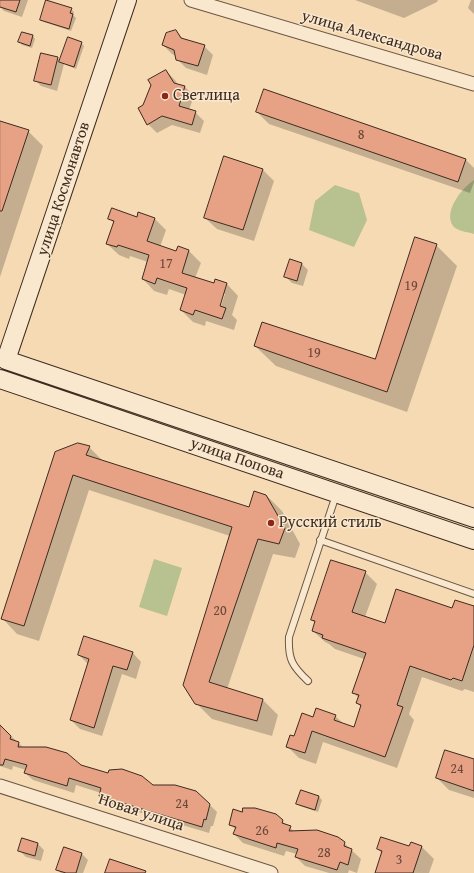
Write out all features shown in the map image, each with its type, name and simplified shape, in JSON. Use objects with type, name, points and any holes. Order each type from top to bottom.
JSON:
[{"type":"main road","name":"улица Космонавтов","points":[[3,359],[127,0]]},
{"type":"main road","name":"улица Попова","points":[[3,359],[474,518]]},
{"type":"main road","name":"улица Попова","points":[[0,379],[474,540]]},
{"type":"street","name":"улица Александрова","points":[[191,0],[474,84]]},
{"type":"street","name":"улица Космонавтов","points":[[0,379],[3,359]]},
{"type":"street","name":"Новая улица","points":[[0,786],[271,873]]},
{"type":"lane","points":[[308,681],[291,662],[288,650],[289,637],[336,493]]},
{"type":"lane","points":[[320,540],[474,594]]},
{"type":"green space","points":[[474,180],[474,234],[455,228],[453,226],[450,214],[459,194]]},
{"type":"green space","points":[[335,185],[359,193],[367,220],[354,247],[309,230],[315,201]]},
{"type":"green space","points":[[154,559],[182,568],[167,616],[139,607]]},
{"type":"building","points":[[0,0],[20,0],[16,12],[0,7]]},
{"type":"building","points":[[46,0],[72,8],[70,13],[73,14],[69,29],[40,20]]},
{"type":"building","points":[[176,30],[181,38],[205,45],[198,66],[176,60],[174,50],[162,45],[166,33]]},
{"type":"building","points":[[22,32],[33,35],[30,46],[18,42]]},
{"type":"building","points":[[68,37],[82,42],[74,67],[59,62]]},
{"type":"building","points":[[41,53],[58,57],[51,85],[34,81]]},
{"type":"building","name":"Светлица","points":[[166,70],[174,83],[185,86],[179,106],[196,111],[192,125],[162,116],[147,125],[138,108],[143,105],[151,85],[148,80]]},
{"type":"building","points":[[264,89],[466,159],[458,182],[256,112]]},
{"type":"building","points":[[0,121],[29,130],[2,211],[0,211]]},
{"type":"building","points":[[224,156],[263,169],[243,230],[204,218]]},
{"type":"building","points":[[112,208],[137,217],[138,212],[155,218],[147,241],[176,251],[178,246],[189,250],[182,273],[214,283],[215,279],[227,283],[220,306],[226,308],[222,319],[195,310],[193,315],[180,310],[187,288],[157,278],[155,284],[142,279],[149,255],[118,245],[117,247],[106,244],[114,221],[108,219]]},
{"type":"building","points":[[415,237],[437,244],[387,392],[254,346],[262,322],[375,359]]},
{"type":"building","points":[[290,259],[302,263],[297,281],[284,277]]},
{"type":"building","points":[[78,443],[90,446],[86,455],[249,507],[254,491],[266,495],[285,528],[279,544],[258,539],[209,682],[263,699],[257,721],[195,704],[183,685],[232,527],[73,475],[24,626],[1,619],[55,452]]},
{"type":"building","points":[[331,560],[366,571],[352,612],[385,623],[396,589],[452,608],[455,600],[474,606],[474,645],[462,681],[453,678],[451,680],[410,666],[397,705],[403,707],[385,757],[312,731],[305,753],[286,747],[290,735],[294,736],[302,713],[313,717],[316,708],[336,715],[334,720],[354,727],[361,705],[356,703],[359,695],[352,693],[366,653],[322,638],[323,635],[312,631],[315,621],[311,620]]},
{"type":"building","points":[[84,636],[133,652],[127,670],[113,666],[94,728],[70,720],[89,659],[78,655]]},
{"type":"building","points":[[0,725],[11,736],[10,739],[19,742],[18,747],[46,747],[67,753],[81,765],[108,773],[109,770],[122,769],[142,776],[153,785],[175,785],[196,791],[210,804],[206,820],[204,819],[202,827],[99,796],[101,788],[69,778],[67,786],[24,773],[27,765],[5,759],[3,765],[0,765]]},
{"type":"building","points":[[445,750],[474,759],[474,791],[436,778]]},
{"type":"building","points":[[301,790],[319,796],[315,810],[296,804]]},
{"type":"building","points":[[243,808],[255,808],[276,814],[283,820],[282,823],[291,826],[289,831],[317,830],[338,837],[345,842],[344,846],[352,849],[348,865],[340,862],[337,870],[295,857],[298,849],[277,843],[276,848],[233,834],[236,827],[229,825],[233,809],[242,812]]},
{"type":"building","points":[[381,837],[409,846],[411,842],[422,846],[413,873],[375,873],[382,851],[377,849]]},
{"type":"building","points":[[22,838],[38,843],[35,856],[18,851]]},
{"type":"building","points":[[64,847],[82,853],[76,873],[66,873],[56,870]]},
{"type":"building","points":[[110,859],[146,871],[145,873],[105,873]]},
{"type":"place","name":"Светлица","points":[[165,96]]},
{"type":"place","name":"Русский стиль","points":[[271,523]]}]
